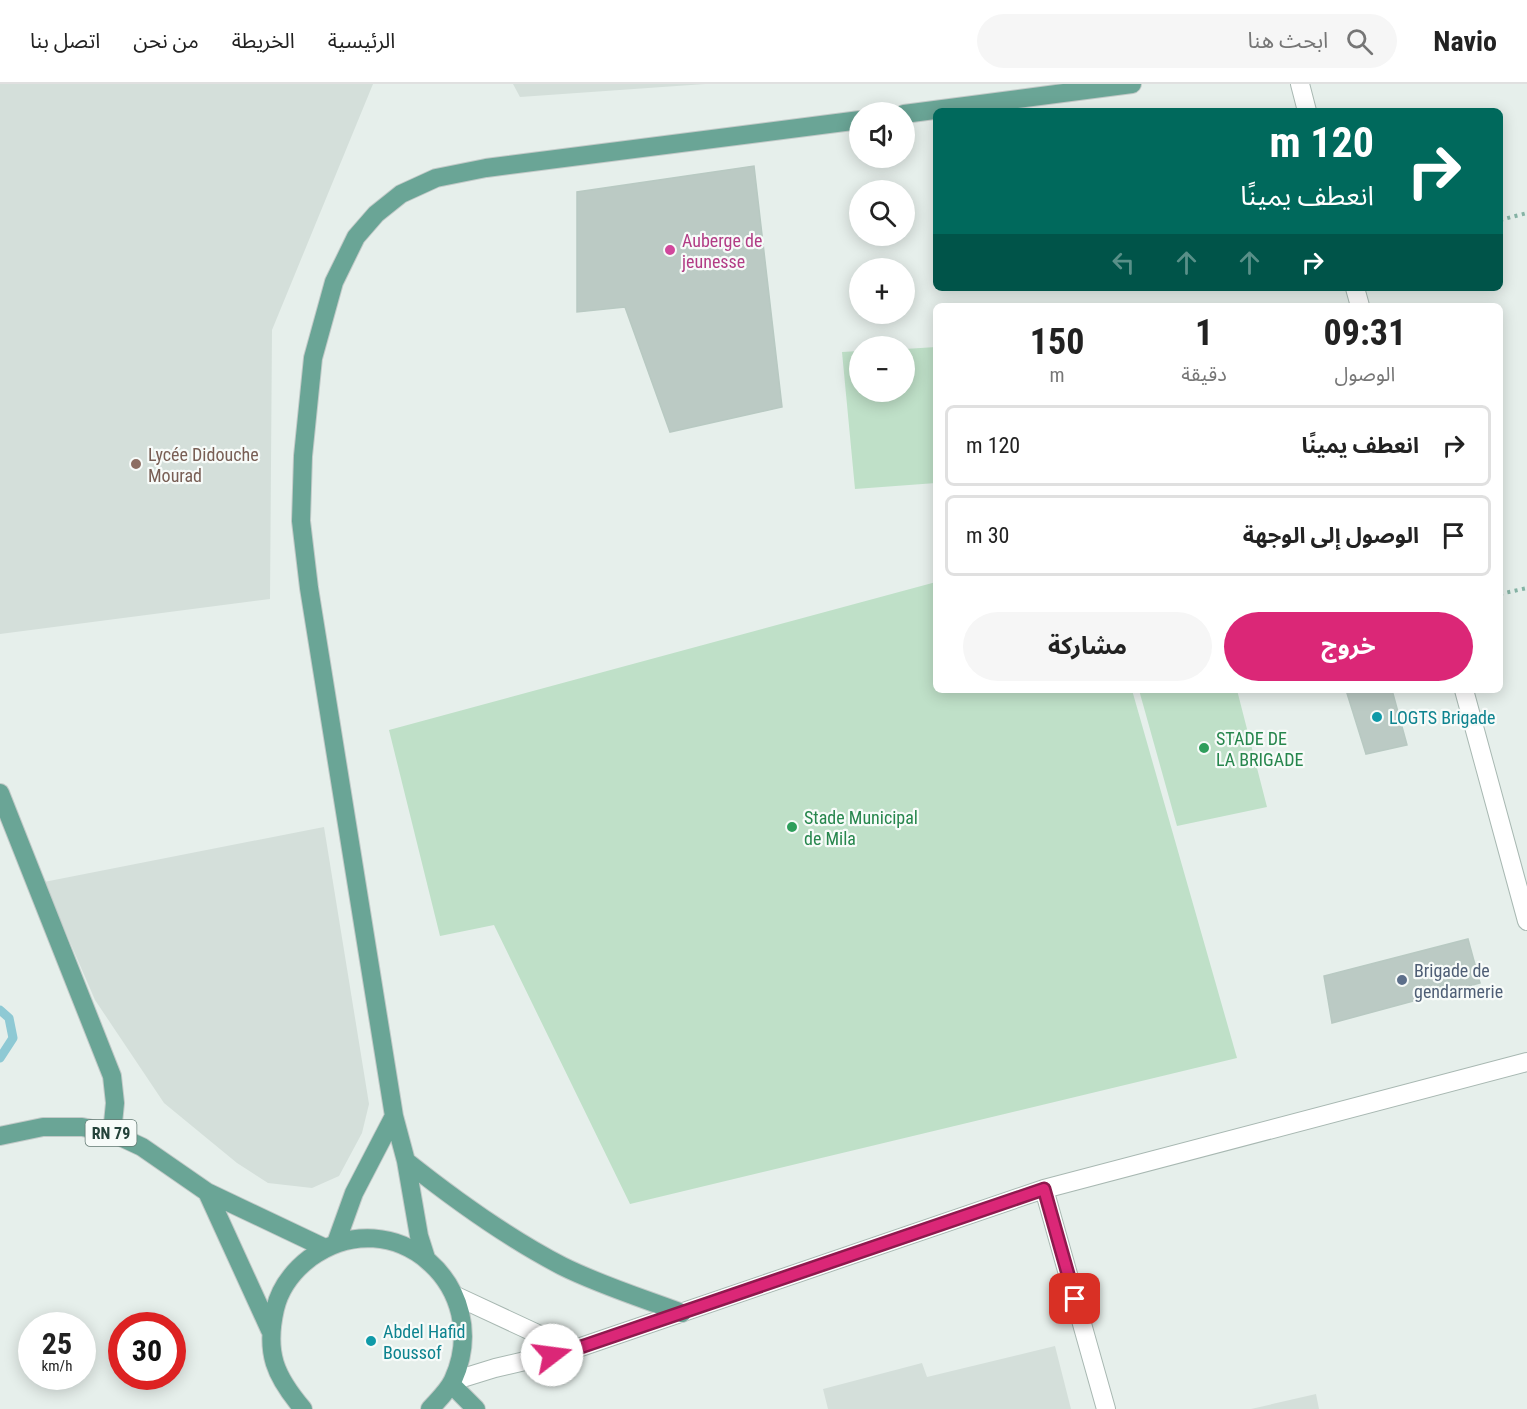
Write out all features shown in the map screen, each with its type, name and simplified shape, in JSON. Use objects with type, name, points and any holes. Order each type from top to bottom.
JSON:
[{"type":"main road","points":[[950,108],[1132,84]]},
{"type":"main road","points":[[915,113],[933,110]]},
{"type":"main road","points":[[426,1258],[419,1236],[406,1161],[394,1116],[301,520],[303,456],[313,358],[334,282],[356,237],[376,214],[401,194],[436,178],[486,168],[849,121]]},
{"type":"main road","points":[[0,793],[112,1076],[115,1104],[112,1133]]},
{"type":"main road","points":[[330,1246],[354,1192],[394,1116]]},
{"type":"main road","name":"RN 79","points":[[0,1136],[43,1127],[82,1127],[112,1133],[142,1147],[207,1192]]},
{"type":"main road","points":[[406,1161],[452,1197],[502,1231],[563,1266],[620,1290],[682,1312]]},
{"type":"main road","points":[[207,1192],[330,1246]]},
{"type":"main road","points":[[207,1192],[270,1330],[273,1360],[284,1387],[303,1409]]},
{"type":"main road","points":[[270,1330],[278,1297],[297,1268],[330,1246],[359,1239],[383,1240],[405,1246],[426,1258],[443,1275],[456,1296],[462,1317],[464,1339],[461,1360],[452,1383],[430,1409]]},
{"type":"main road","points":[[452,1383],[476,1409]]},
{"type":"street","points":[[1300,84],[1306,108]]},
{"type":"street","points":[[1465,693],[1527,921]]},
{"type":"street","points":[[452,1383],[495,1368],[572,1350],[1044,1189],[1527,1062]]},
{"type":"street","points":[[1044,1189],[1106,1409]]},
{"type":"street","points":[[456,1296],[572,1350]]},
{"type":"path","points":[[1503,218],[1527,213]]},
{"type":"path","points":[[1503,593],[1527,588]]},
{"type":"shaded area","name":"Lycée Didouche Mourad","points":[[0,84],[373,84],[272,330],[270,599],[0,634]]},
{"type":"shaded area","points":[[513,84],[705,84],[520,97]]},
{"type":"shaded area","points":[[324,827],[369,1104],[362,1133],[339,1176],[312,1188],[268,1183],[237,1163],[164,1103],[95,1000],[44,882]]},
{"type":"shaded area","points":[[1055,1346],[1071,1409],[828,1409],[823,1389],[922,1363],[927,1377]]},
{"type":"shaded area","points":[[1316,1394],[1319,1409],[1251,1409]]},
{"type":"green space","points":[[933,347],[933,483],[855,489],[842,352],[849,352],[849,402],[915,402],[915,348]]},
{"type":"green space","name":"Stade Municipal de Mila","points":[[933,583],[933,693],[1133,693],[1237,1058],[630,1204],[494,925],[440,936],[389,730]]},
{"type":"green space","name":"STADE DE LA BRIGADE","points":[[1140,693],[1238,693],[1267,807],[1177,826]]},
{"type":"building","name":"Auberge de jeunesse","points":[[754,166],[782,407],[670,432],[625,307],[577,312],[577,192]]},
{"type":"building","name":"LOGTS Brigade","points":[[1347,693],[1393,693],[1407,745],[1366,754]]},
{"type":"building","name":"Brigade de gendarmerie","points":[[1468,939],[1480,983],[1332,1023],[1324,976]]},
{"type":"waterway","points":[[0,1010],[9,1018],[13,1038],[0,1058]]},
{"type":"place","name":"Auberge de jeunesse","points":[[670,250]]},
{"type":"place","name":"Lycée Didouche Mourad","points":[[136,464]]},
{"type":"place","name":"LOGTS Brigade","points":[[1377,717]]},
{"type":"place","name":"STADE DE LA BRIGADE","points":[[1204,748]]},
{"type":"place","name":"Stade Municipal de Mila","points":[[792,827]]},
{"type":"place","name":"Brigade de gendarmerie","points":[[1402,980]]},
{"type":"place","name":"Abdel Hafid Boussof","points":[[371,1341]]},
{"type":"route","points":[[552,1355],[1044,1189],[1075,1299]]}]
